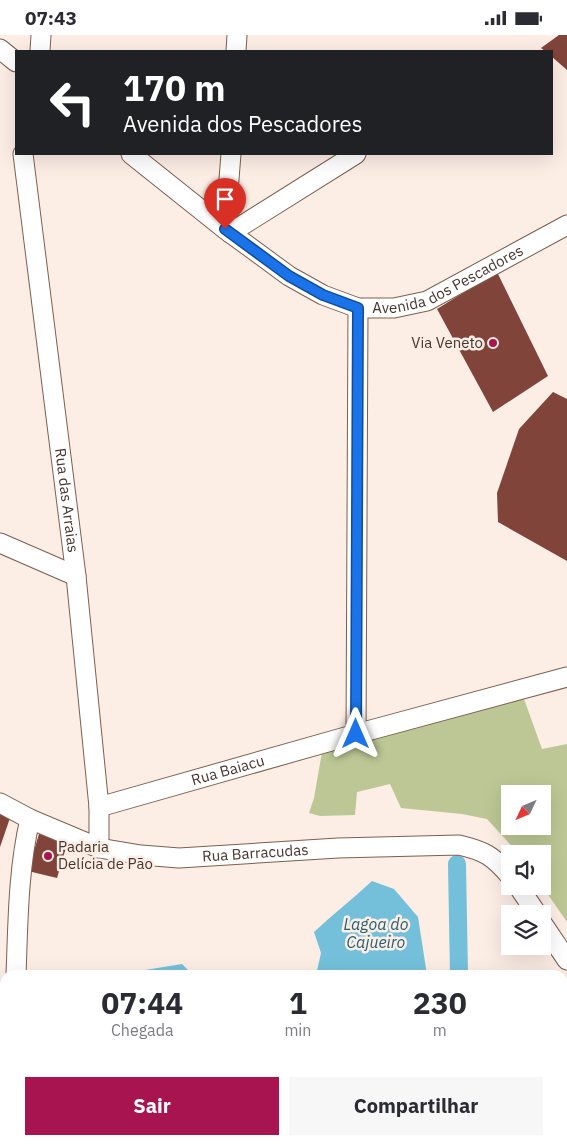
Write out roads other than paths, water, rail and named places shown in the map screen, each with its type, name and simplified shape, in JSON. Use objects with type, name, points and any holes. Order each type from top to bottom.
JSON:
[{"type":"street","points":[[40,50],[41,35]]},
{"type":"street","points":[[236,50],[237,35]]},
{"type":"street","points":[[0,49],[15,61]]},
{"type":"street","name":"Rua das Arraias","points":[[24,155],[76,576],[99,807],[99,848]]},
{"type":"street","name":"Avenida dos Pescadores","points":[[132,155],[227,231],[289,276],[323,295],[358,308],[394,308],[428,301],[567,225]]},
{"type":"street","points":[[227,231],[232,155]]},
{"type":"street","points":[[227,231],[354,155]]},
{"type":"street","points":[[356,734],[358,308]]},
{"type":"street","points":[[0,543],[76,576]]},
{"type":"street","name":"Rua Baiacu","points":[[99,807],[356,734],[567,677]]},
{"type":"street","name":"Rua Barracudas","points":[[0,803],[30,819],[99,848],[141,855],[179,858],[338,848],[459,845],[478,849],[497,860],[501,865]]},
{"type":"street","points":[[15,970],[9,939],[30,819]]},
{"type":"street","points":[[551,936],[567,960]]},
{"type":"water","name":"Lagoa do Cajueiro","points":[[372,881],[394,889],[418,917],[426,970],[317,970],[321,953],[314,932]]},
{"type":"water","points":[[182,964],[188,970],[145,970]]},
{"type":"waterway","points":[[457,864],[459,970]]},
{"type":"place","name":"Via Veneto","points":[[493,343]]},
{"type":"place","name":"Padaria Delícia de Pão","points":[[48,856]]}]
